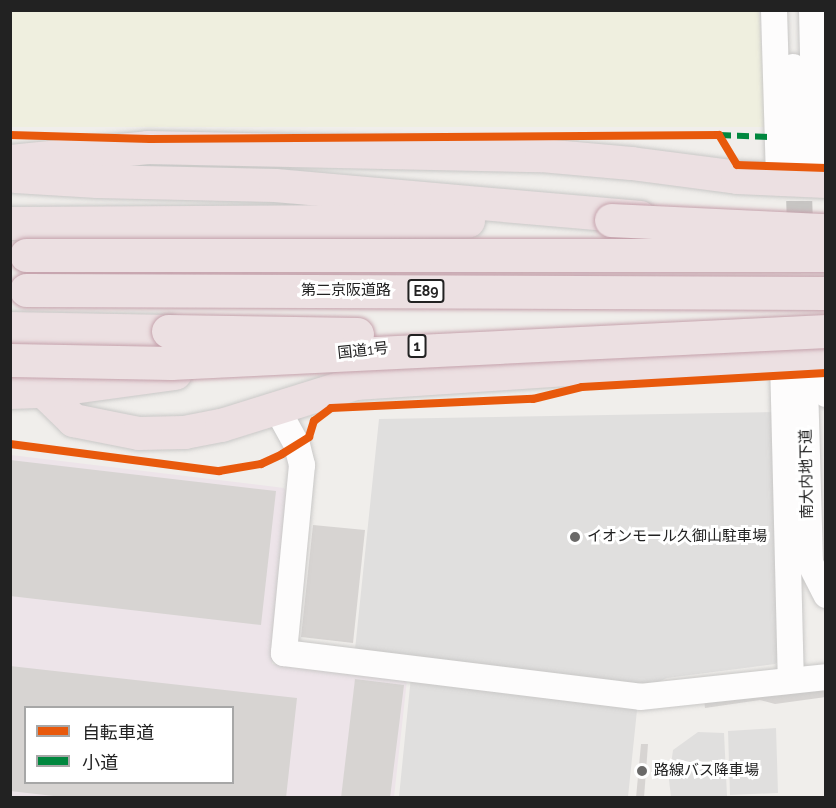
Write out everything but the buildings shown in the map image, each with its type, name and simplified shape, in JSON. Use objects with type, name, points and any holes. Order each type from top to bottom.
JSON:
[{"type":"highway","points":[[10,161],[147,147],[541,155],[805,175]]},
{"type":"highway","points":[[10,176],[97,181],[275,185],[638,217],[825,219]]},
{"type":"highway","points":[[10,195],[169,196],[825,230]]},
{"type":"highway","points":[[10,223],[611,220]]},
{"type":"highway","points":[[10,255],[825,255]]},
{"type":"highway","name":"第二京阪道路","points":[[10,290],[825,293]]},
{"type":"highway","name":"国道1号","points":[[10,392],[43,391],[260,362],[516,336],[825,320]]},
{"type":"highway","points":[[10,328],[683,339]]},
{"type":"highway","points":[[10,360],[171,363],[825,331]]},
{"type":"highway","points":[[43,391],[72,420],[138,433],[184,432],[221,425],[355,383],[626,364],[825,357]]},
{"type":"street","points":[[774,10],[805,175]]},
{"type":"street","points":[[790,10],[805,175]]},
{"type":"street","points":[[805,175],[812,10]]},
{"type":"street","name":"南大内地下道","points":[[810,563],[815,389],[825,357]]},
{"type":"street","points":[[783,359],[791,680]]},
{"type":"street","points":[[276,406],[297,445],[302,465],[284,653],[640,697],[825,677]]},
{"type":"street","points":[[790,597],[810,563]]},
{"type":"street","points":[[810,563],[825,595]]},
{"type":"shaded area","name":"イオンモール久御山駐車場","points":[[782,412],[786,655],[775,664],[667,678],[639,691],[628,797],[399,797],[411,676],[353,669],[379,419]]},
{"type":"shaded area","points":[[11,455],[284,488],[293,500],[272,664],[407,680],[394,797],[11,798]]},
{"type":"shaded area","points":[[776,728],[778,793],[730,795],[728,731]]},
{"type":"shaded area","points":[[698,732],[724,733],[727,796],[671,797],[669,780],[673,750]]},
{"type":"green space","points":[[10,11],[759,11],[767,127],[11,127]]},
{"type":"tunnel","points":[[798,162],[804,351]]},
{"type":"marked path","points":[[719,135],[769,137]]},
{"type":"cycle path","points":[[10,135],[150,139],[719,135],[737,165],[826,168]]},
{"type":"cycle path","points":[[10,444],[219,471],[261,464],[282,454],[309,437],[314,421],[331,408],[533,399],[582,387],[826,373]]},
{"type":"place","name":"イオンモール久御山駐車場","points":[[575,537]]},
{"type":"place","name":"路線バス降車場","points":[[642,771]]}]
